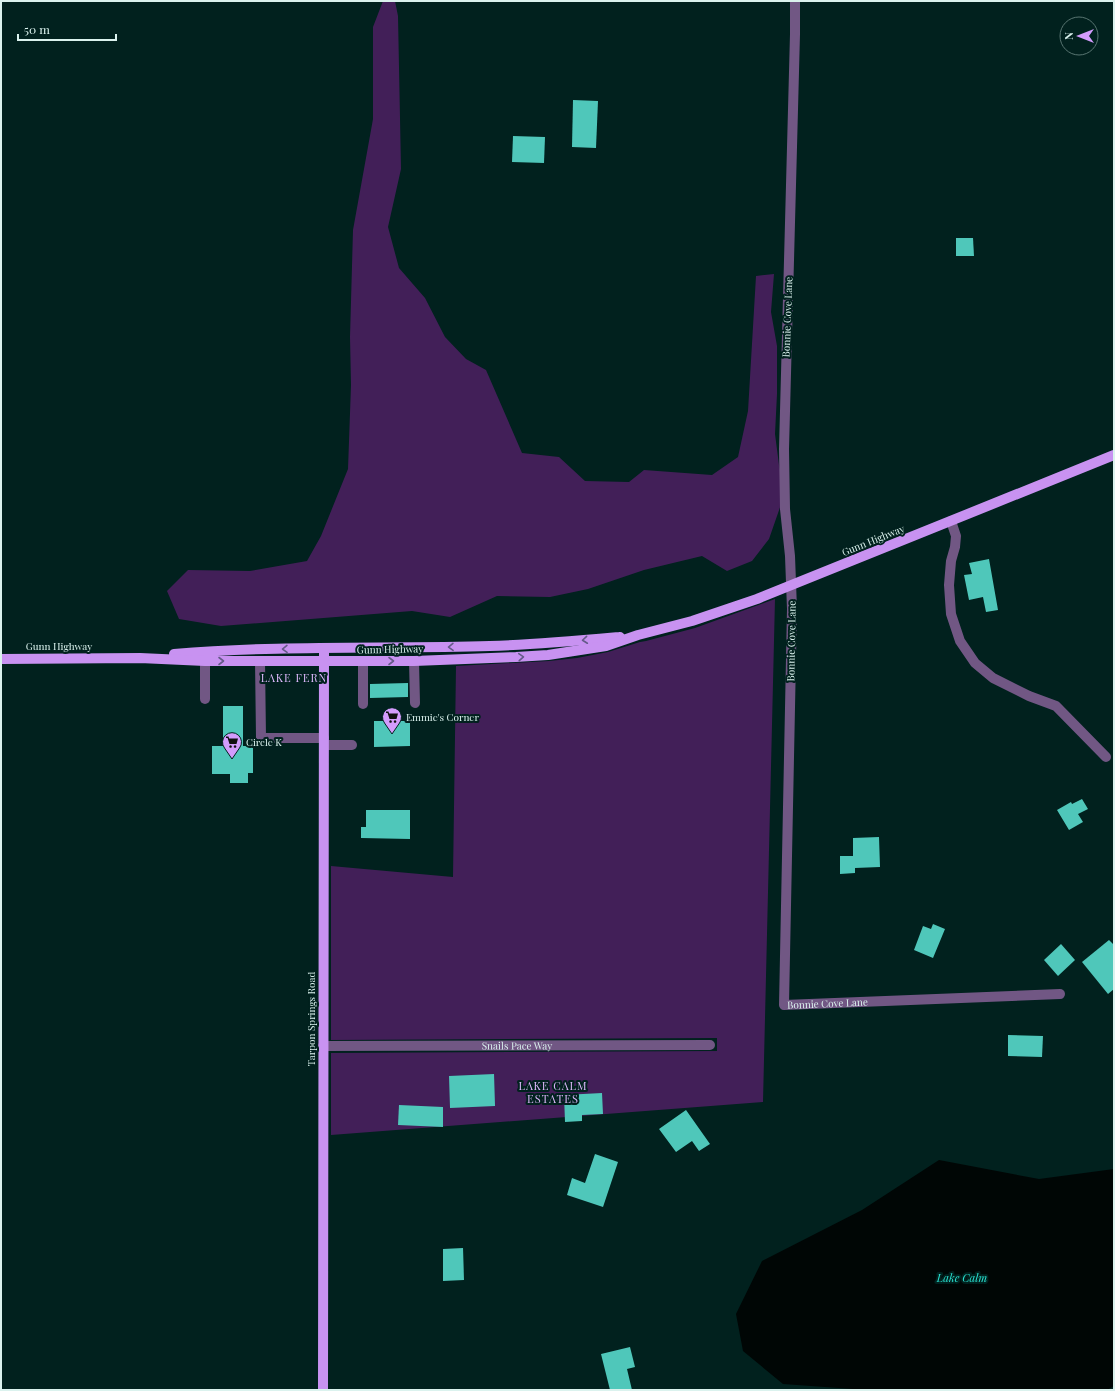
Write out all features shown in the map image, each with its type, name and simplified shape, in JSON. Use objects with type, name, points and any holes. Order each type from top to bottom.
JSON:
[{"type":"main road","name":"Gunn Highway","points":[[1,659],[140,658],[205,661],[414,661],[488,659],[548,655],[606,646],[638,635],[692,621],[757,599],[1114,455]]},
{"type":"main road","name":"Gunn Highway","points":[[140,658],[205,652],[324,648],[490,646],[559,643],[638,635]]},
{"type":"main road","name":"Tarpon Springs Road","points":[[323,1390],[324,648]]},
{"type":"street","name":"Bonnie Cove Lane","points":[[794,1],[795,34],[784,449],[785,509],[792,585],[784,1005],[1060,994]]},
{"type":"street","points":[[951,521],[956,536],[951,561],[949,585],[952,614],[960,641],[975,662],[993,678],[1029,696],[1056,706],[1106,757]]},
{"type":"street","points":[[205,661],[205,699]]},
{"type":"street","points":[[260,661],[260,738],[352,745]]},
{"type":"street","points":[[363,661],[363,704]]},
{"type":"street","points":[[414,661],[415,703]]},
{"type":"street","name":"Snails Pace Way","points":[[323,1046],[710,1045]]},
{"type":"shaded area","points":[[383,1],[395,1],[398,16],[401,169],[388,227],[399,268],[425,298],[445,337],[466,359],[486,370],[522,453],[559,457],[585,481],[629,482],[644,470],[712,475],[738,457],[748,411],[756,276],[774,274],[771,312],[777,346],[775,434],[779,465],[785,493],[769,539],[752,561],[727,571],[702,556],[644,570],[588,589],[550,597],[497,596],[450,617],[412,611],[221,626],[179,619],[167,591],[188,570],[250,571],[307,561],[321,536],[348,469],[351,385],[350,337],[353,230],[373,119],[373,27]]},
{"type":"shaded area","points":[[775,599],[763,1102],[331,1135],[331,1053],[717,1051],[717,1038],[331,1040],[331,866],[453,877],[456,666],[549,661],[577,658],[608,652],[695,628]]},
{"type":"water","name":"Lake Calm","points":[[939,1160],[1039,1179],[1114,1169],[1114,1386],[1107,1390],[867,1390],[783,1384],[743,1351],[736,1314],[762,1261],[862,1210]]},
{"type":"building","points":[[573,100],[598,101],[596,148],[572,147]]},
{"type":"building","points":[[513,136],[545,137],[544,163],[512,162]]},
{"type":"building","points":[[956,238],[973,238],[974,256],[956,256]]},
{"type":"building","points":[[989,559],[998,610],[986,612],[983,597],[969,600],[964,575],[972,574],[969,563]]},
{"type":"building","points":[[408,683],[408,697],[370,698],[370,684]]},
{"type":"building","name":"Circle K","points":[[223,706],[243,706],[243,746],[253,746],[253,773],[248,773],[248,783],[230,783],[230,774],[212,774],[212,746],[223,746]]},
{"type":"building","name":"Emmie's Corner","points":[[374,721],[410,721],[410,746],[374,747]]},
{"type":"building","points":[[1082,799],[1088,809],[1078,814],[1083,822],[1069,830],[1057,810],[1071,802],[1072,804]]},
{"type":"building","points":[[366,810],[410,810],[410,839],[361,838],[361,827],[366,827]]},
{"type":"building","points":[[879,837],[880,867],[855,868],[855,873],[840,874],[840,856],[853,856],[853,838]]},
{"type":"building","points":[[933,924],[945,929],[933,958],[914,950],[923,926],[931,929]]},
{"type":"building","points":[[1109,940],[1114,945],[1114,989],[1108,994],[1082,962]]},
{"type":"building","points":[[1061,944],[1075,960],[1058,976],[1044,960]]},
{"type":"building","points":[[1008,1035],[1043,1036],[1042,1057],[1008,1056]]},
{"type":"building","points":[[494,1074],[495,1106],[450,1108],[449,1076]]},
{"type":"building","points":[[602,1093],[603,1114],[582,1115],[582,1121],[565,1122],[564,1095]]},
{"type":"building","points":[[399,1105],[443,1107],[443,1127],[398,1125]]},
{"type":"building","points":[[686,1110],[710,1144],[699,1151],[692,1141],[676,1152],[659,1129]]},
{"type":"building","points":[[595,1154],[618,1162],[603,1207],[567,1195],[572,1178],[585,1183]]},
{"type":"building","points":[[463,1248],[464,1280],[443,1281],[443,1249]]},
{"type":"building","points":[[630,1347],[635,1367],[627,1369],[632,1390],[610,1390],[601,1354]]},
{"type":"place","name":"Emmie's Corner","points":[[392,734]]},
{"type":"place","name":"Circle K","points":[[232,759]]},
{"type":"district","name":"LAKE FERN","points":[[294,678]]},
{"type":"district","name":"LAKE CALM ESTATES","points":[[553,1092]]}]
